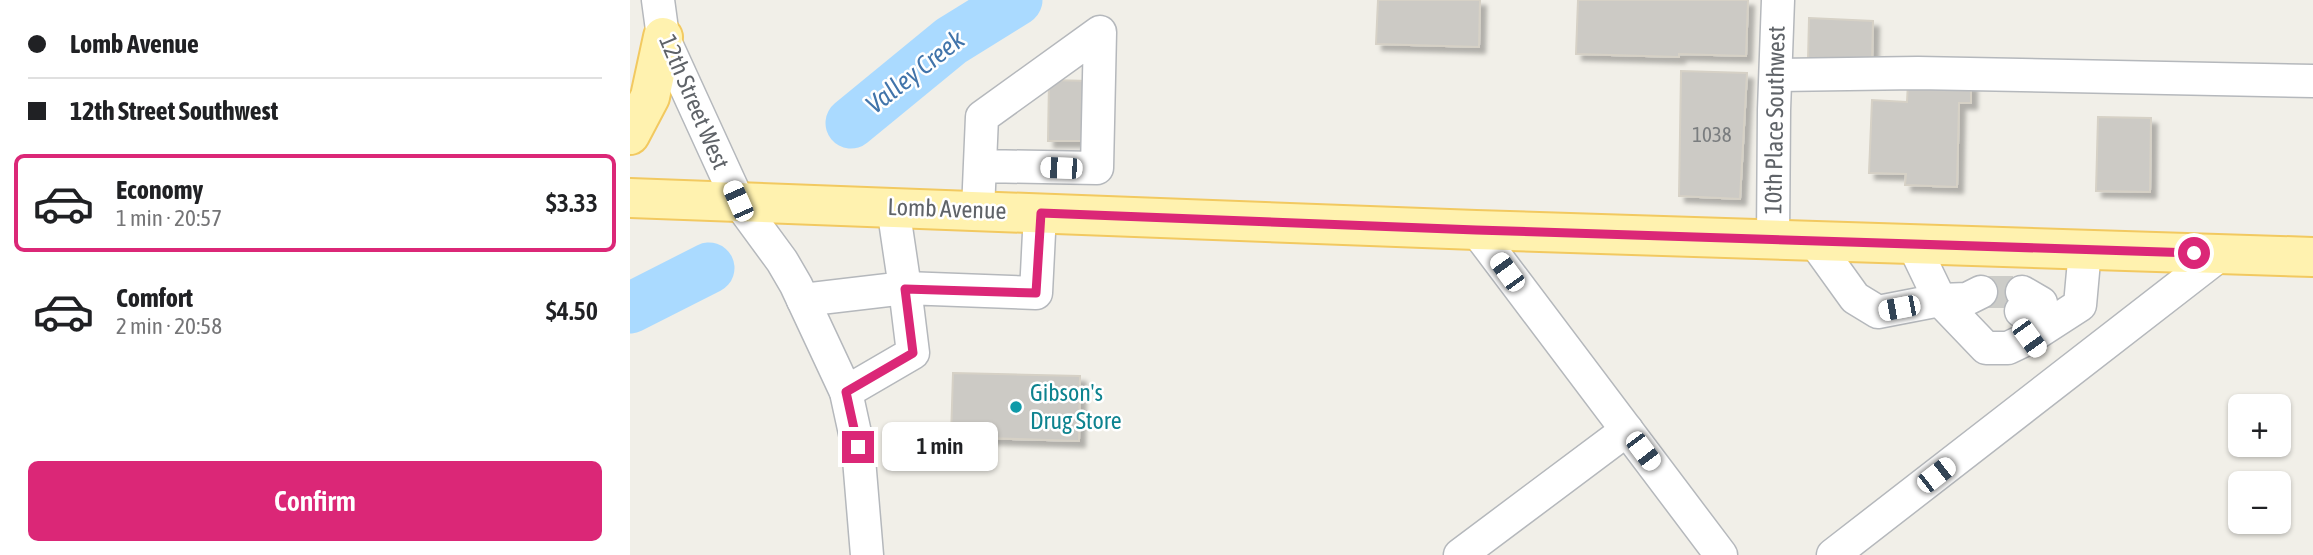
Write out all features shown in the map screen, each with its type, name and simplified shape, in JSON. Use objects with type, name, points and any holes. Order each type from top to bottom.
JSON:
[{"type":"main road","points":[[630,135],[650,97],[660,18]]},
{"type":"main road","name":"Lomb Avenue","points":[[630,198],[1476,230],[2313,257]]},
{"type":"street","name":"10th Place Southwest","points":[[1773,239],[1778,0]]},
{"type":"street","name":"12th Street West","points":[[660,18],[738,201],[782,261],[846,392],[858,447],[867,555]]},
{"type":"street","points":[[978,210],[982,117],[1100,32],[1097,168],[980,166]]},
{"type":"street","points":[[1776,75],[1918,74],[2313,81]]},
{"type":"street","points":[[803,300],[905,289],[1036,293],[1061,168]]},
{"type":"street","points":[[846,392],[913,353],[893,207]]},
{"type":"street","points":[[1476,230],[1721,555]]},
{"type":"street","points":[[1814,241],[1855,298],[1878,312],[1999,303],[2080,305]]},
{"type":"street","points":[[1913,244],[1999,303],[2059,380]]},
{"type":"street","points":[[1999,303],[2008,247]]},
{"type":"street","points":[[2085,250],[2080,305],[2109,341]]},
{"type":"street","points":[[1833,555],[2221,254]]},
{"type":"street","points":[[1460,555],[1627,430]]},
{"type":"building","points":[[1378,0],[1480,0],[1479,47],[1376,44]]},
{"type":"building","points":[[1578,0],[1748,0],[1746,56],[1576,54]]},
{"type":"building","points":[[1809,18],[1873,21],[1872,63],[1808,61]]},
{"type":"building","points":[[1681,71],[1747,73],[1740,199],[1679,196]]},
{"type":"building","points":[[1049,80],[1091,81],[1090,141],[1048,141]]},
{"type":"building","points":[[1908,82],[1971,84],[1971,103],[1959,103],[1957,187],[1905,185],[1906,174],[1869,173],[1872,100],[1907,102]]},
{"type":"building","points":[[2098,117],[2151,118],[2150,192],[2096,191]]},
{"type":"building","name":"Gibson's Drug Store","points":[[953,373],[1080,376],[1079,441],[951,437]]},
{"type":"waterway","name":"Valley Creek","points":[[851,123],[951,41],[1017,0]]},
{"type":"waterway","name":"Valley Creek","points":[[630,308],[709,268]]},
{"type":"tunnel","points":[[1981,292],[2022,292]]},
{"type":"place","name":"Gibson's Drug Store","points":[[1016,407]]},
{"type":"route","points":[[858,447],[846,392],[913,353],[905,289],[1036,293],[1041,213],[2194,253]]}]
